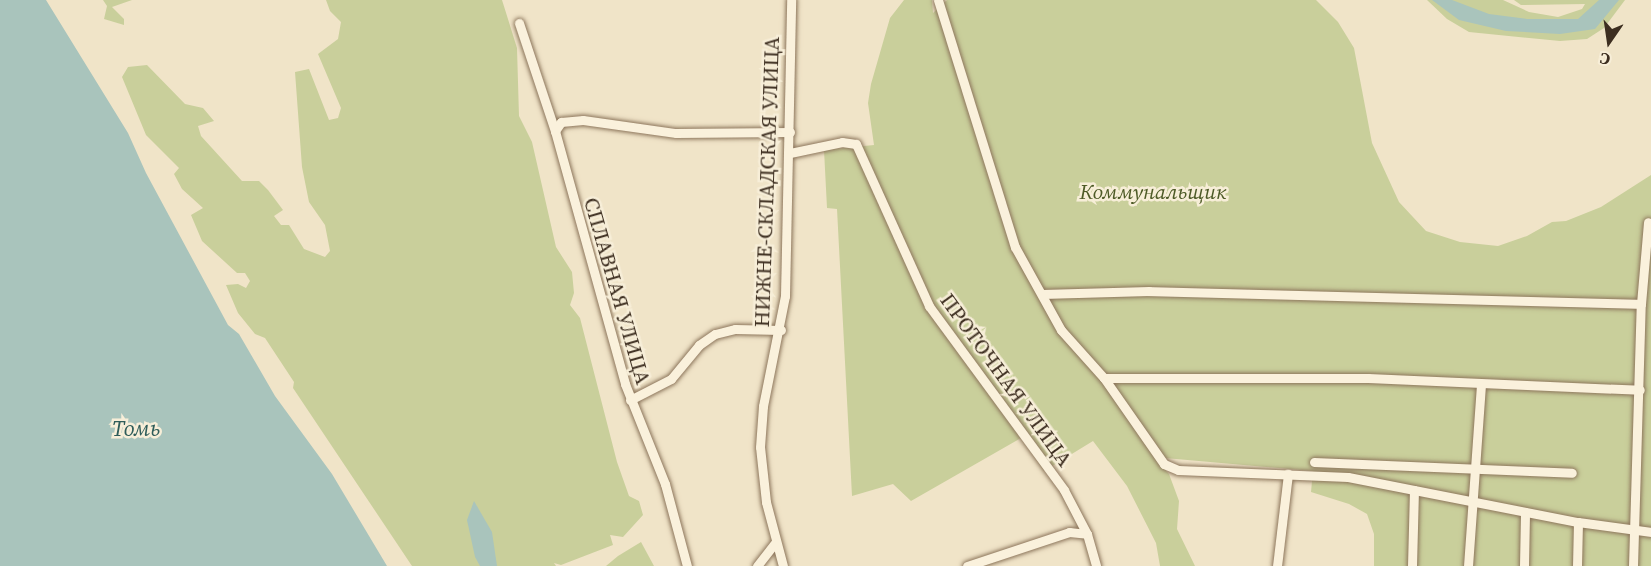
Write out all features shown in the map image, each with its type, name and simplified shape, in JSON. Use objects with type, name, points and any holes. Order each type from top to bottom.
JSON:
[{"type":"street","name":"НИЖНЕ-СКЛАДСКАЯ УЛИЦА","points":[[783,566],[766,502],[760,447],[763,406],[781,330],[790,153],[791,0]]},
{"type":"street","points":[[938,0],[1015,247],[1042,294],[1045,308],[1060,330],[1104,378],[1164,464],[1171,468],[1348,477],[1578,522],[1651,532]]},
{"type":"street","name":"СПЛАВНАЯ УЛИЦА","points":[[519,23],[555,131],[630,400],[661,474],[687,566]]},
{"type":"street","points":[[555,131],[561,122],[583,120],[676,133],[790,132]]},
{"type":"street","name":"ПРОТОЧНАЯ УЛИЦА","points":[[790,153],[842,142],[856,144],[929,306],[1064,490],[1087,534],[1096,566]]},
{"type":"street","points":[[1633,566],[1641,304],[1648,222]]},
{"type":"street","points":[[1042,294],[1160,291],[1641,304]]},
{"type":"street","points":[[630,400],[671,379],[699,345],[715,334],[735,329],[781,330]]},
{"type":"street","points":[[1104,378],[1368,378],[1640,390]]},
{"type":"street","points":[[1468,566],[1481,384]]},
{"type":"street","points":[[1314,462],[1473,471],[1572,473]]},
{"type":"street","points":[[1277,566],[1288,474]]},
{"type":"street","points":[[1412,566],[1414,490]]},
{"type":"street","points":[[1524,566],[1525,512]]},
{"type":"street","points":[[1577,566],[1578,522]]},
{"type":"street","points":[[967,566],[1069,532],[1087,534]]},
{"type":"street","points":[[757,566],[776,542]]},
{"type":"green space","points":[[103,0],[132,0],[112,7],[124,19],[124,25],[104,19],[107,6]]},
{"type":"green space","points":[[326,0],[502,0],[517,48],[519,116],[532,142],[556,247],[572,272],[574,293],[570,305],[580,318],[617,462],[629,496],[639,501],[643,515],[623,537],[610,535],[613,545],[561,565],[554,563],[556,566],[412,566],[293,388],[294,382],[265,338],[255,334],[238,313],[226,285],[238,284],[246,288],[250,281],[245,273],[237,273],[202,241],[191,215],[203,208],[182,189],[174,174],[179,168],[146,135],[122,77],[128,67],[147,65],[185,104],[203,108],[214,121],[198,126],[201,136],[242,181],[259,181],[268,190],[283,210],[274,216],[281,225],[289,225],[304,249],[325,257],[330,251],[325,225],[309,202],[302,167],[295,72],[309,69],[329,120],[338,118],[341,108],[318,54],[338,39],[341,22],[330,11]]},
{"type":"green space","name":"Коммунальщик","points":[[904,0],[932,0],[933,13],[947,0],[1316,0],[1338,22],[1354,48],[1372,143],[1399,202],[1426,231],[1460,242],[1498,246],[1527,236],[1552,222],[1566,221],[1601,207],[1651,175],[1651,566],[1374,566],[1374,534],[1367,514],[1349,504],[1311,492],[1313,471],[1165,458],[1159,463],[1169,474],[1179,501],[1177,529],[1195,566],[1160,566],[1156,543],[1127,486],[1093,441],[1044,471],[1021,438],[911,501],[893,484],[852,496],[837,209],[827,208],[824,150],[874,145],[868,103],[871,84],[890,18]]},
{"type":"green space","points":[[1427,0],[1503,0],[1529,12],[1558,17],[1582,9],[1585,4],[1521,5],[1514,0],[1625,0],[1604,28],[1587,39],[1560,41],[1469,32],[1447,19]]},
{"type":"green space","points":[[641,542],[654,566],[606,566],[618,556]]},
{"type":"water","name":"Томь","points":[[0,0],[46,0],[128,133],[146,173],[228,325],[239,334],[275,396],[332,474],[387,566],[0,566]]},
{"type":"water","points":[[1432,0],[1452,0],[1489,14],[1527,19],[1578,19],[1599,0],[1619,0],[1595,29],[1560,34],[1506,31],[1459,20]]},
{"type":"water","points":[[474,501],[492,532],[497,566],[480,566],[475,557],[467,520]]}]
